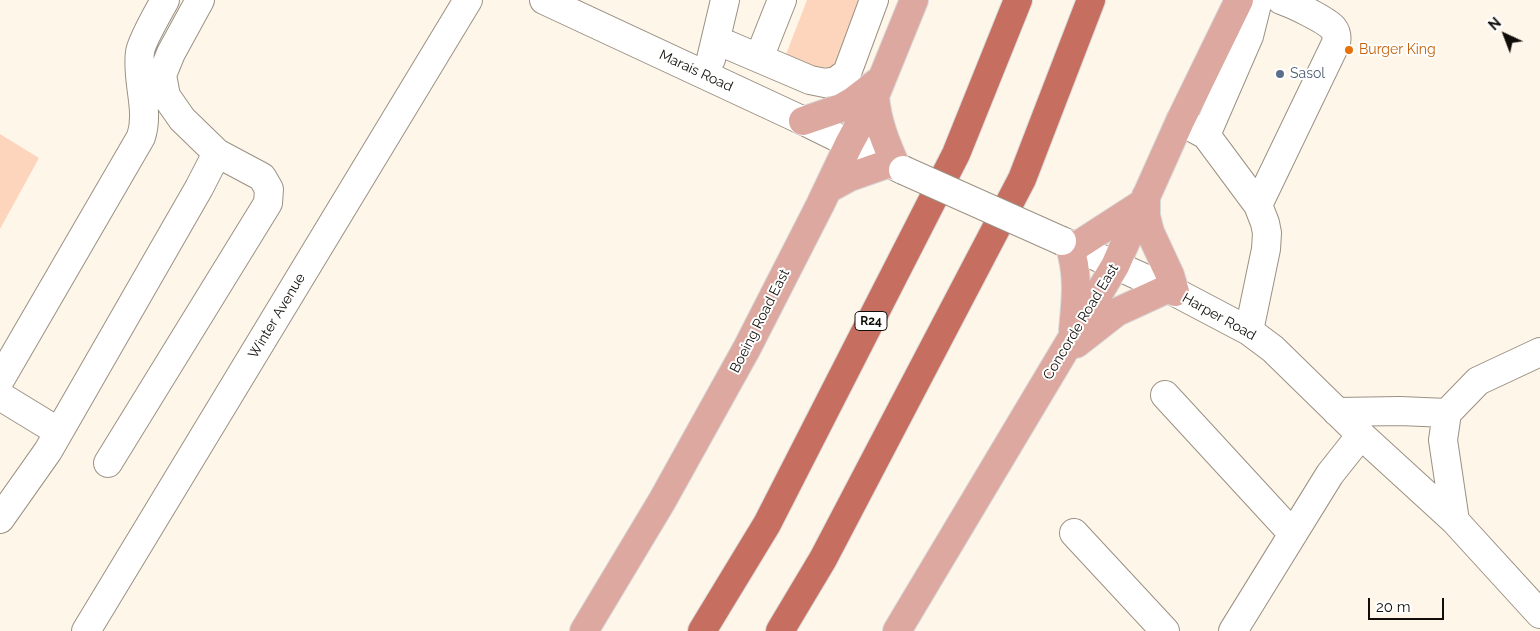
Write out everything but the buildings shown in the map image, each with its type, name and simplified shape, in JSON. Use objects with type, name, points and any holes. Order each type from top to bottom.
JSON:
[{"type":"highway","name":"R24","points":[[702,631],[767,524],[956,154],[1018,0]]},
{"type":"highway","points":[[780,631],[823,559],[1022,179],[1091,0]]},
{"type":"main road","name":"Boeing Road East","points":[[584,631],[662,501],[747,348],[828,189],[848,144],[879,87],[914,0]]},
{"type":"main road","name":"Concorde Road East","points":[[897,631],[1115,266],[1180,121],[1250,6]]},
{"type":"main road","points":[[803,121],[841,108],[879,87]]},
{"type":"main road","points":[[828,189],[850,177],[896,167],[880,127],[876,108],[879,87]]},
{"type":"main road","points":[[1144,199],[1150,232],[1170,275],[1171,290],[1117,312],[1067,348],[1077,289],[1074,258],[1069,244],[1144,199]]},
{"type":"street","points":[[0,380],[141,138],[145,118],[139,68],[140,50],[165,0]]},
{"type":"street","points":[[108,463],[268,204],[269,189],[262,177],[217,154],[182,119],[166,96],[162,75],[171,53],[200,0]]},
{"type":"street","name":"Winter Avenue","points":[[86,631],[468,0]]},
{"type":"street","name":"Marais Road","points":[[544,0],[803,121],[848,144]]},
{"type":"street","points":[[722,43],[725,0]]},
{"type":"street","points":[[707,77],[742,0]]},
{"type":"street","points":[[759,58],[782,0]]},
{"type":"street","points":[[722,43],[810,80],[825,83],[836,82],[847,73],[874,0]]},
{"type":"street","points":[[1258,205],[1336,43],[1335,31],[1328,24],[1281,0]]},
{"type":"street","points":[[1206,135],[1247,42],[1250,6]]},
{"type":"street","points":[[1180,121],[1206,135],[1258,205],[1265,223],[1267,233],[1266,249],[1250,331]]},
{"type":"street","name":"Harper Road","points":[[848,144],[1171,290],[1250,331],[1272,349],[1455,521],[1540,614]]},
{"type":"street","points":[[0,518],[48,451],[217,154]]},
{"type":"street","points":[[1455,521],[1443,440],[1447,413],[1478,381],[1540,352]]},
{"type":"street","points":[[1165,395],[1293,534]]},
{"type":"street","points":[[0,396],[59,432]]},
{"type":"street","points":[[1338,412],[1400,411],[1447,413]]},
{"type":"street","points":[[1233,631],[1330,474],[1361,434]]},
{"type":"street","points":[[1074,533],[1165,631]]},
{"type":"place","name":"Burger King","points":[[1349,50]]},
{"type":"place","name":"Sasol","points":[[1280,74]]}]
